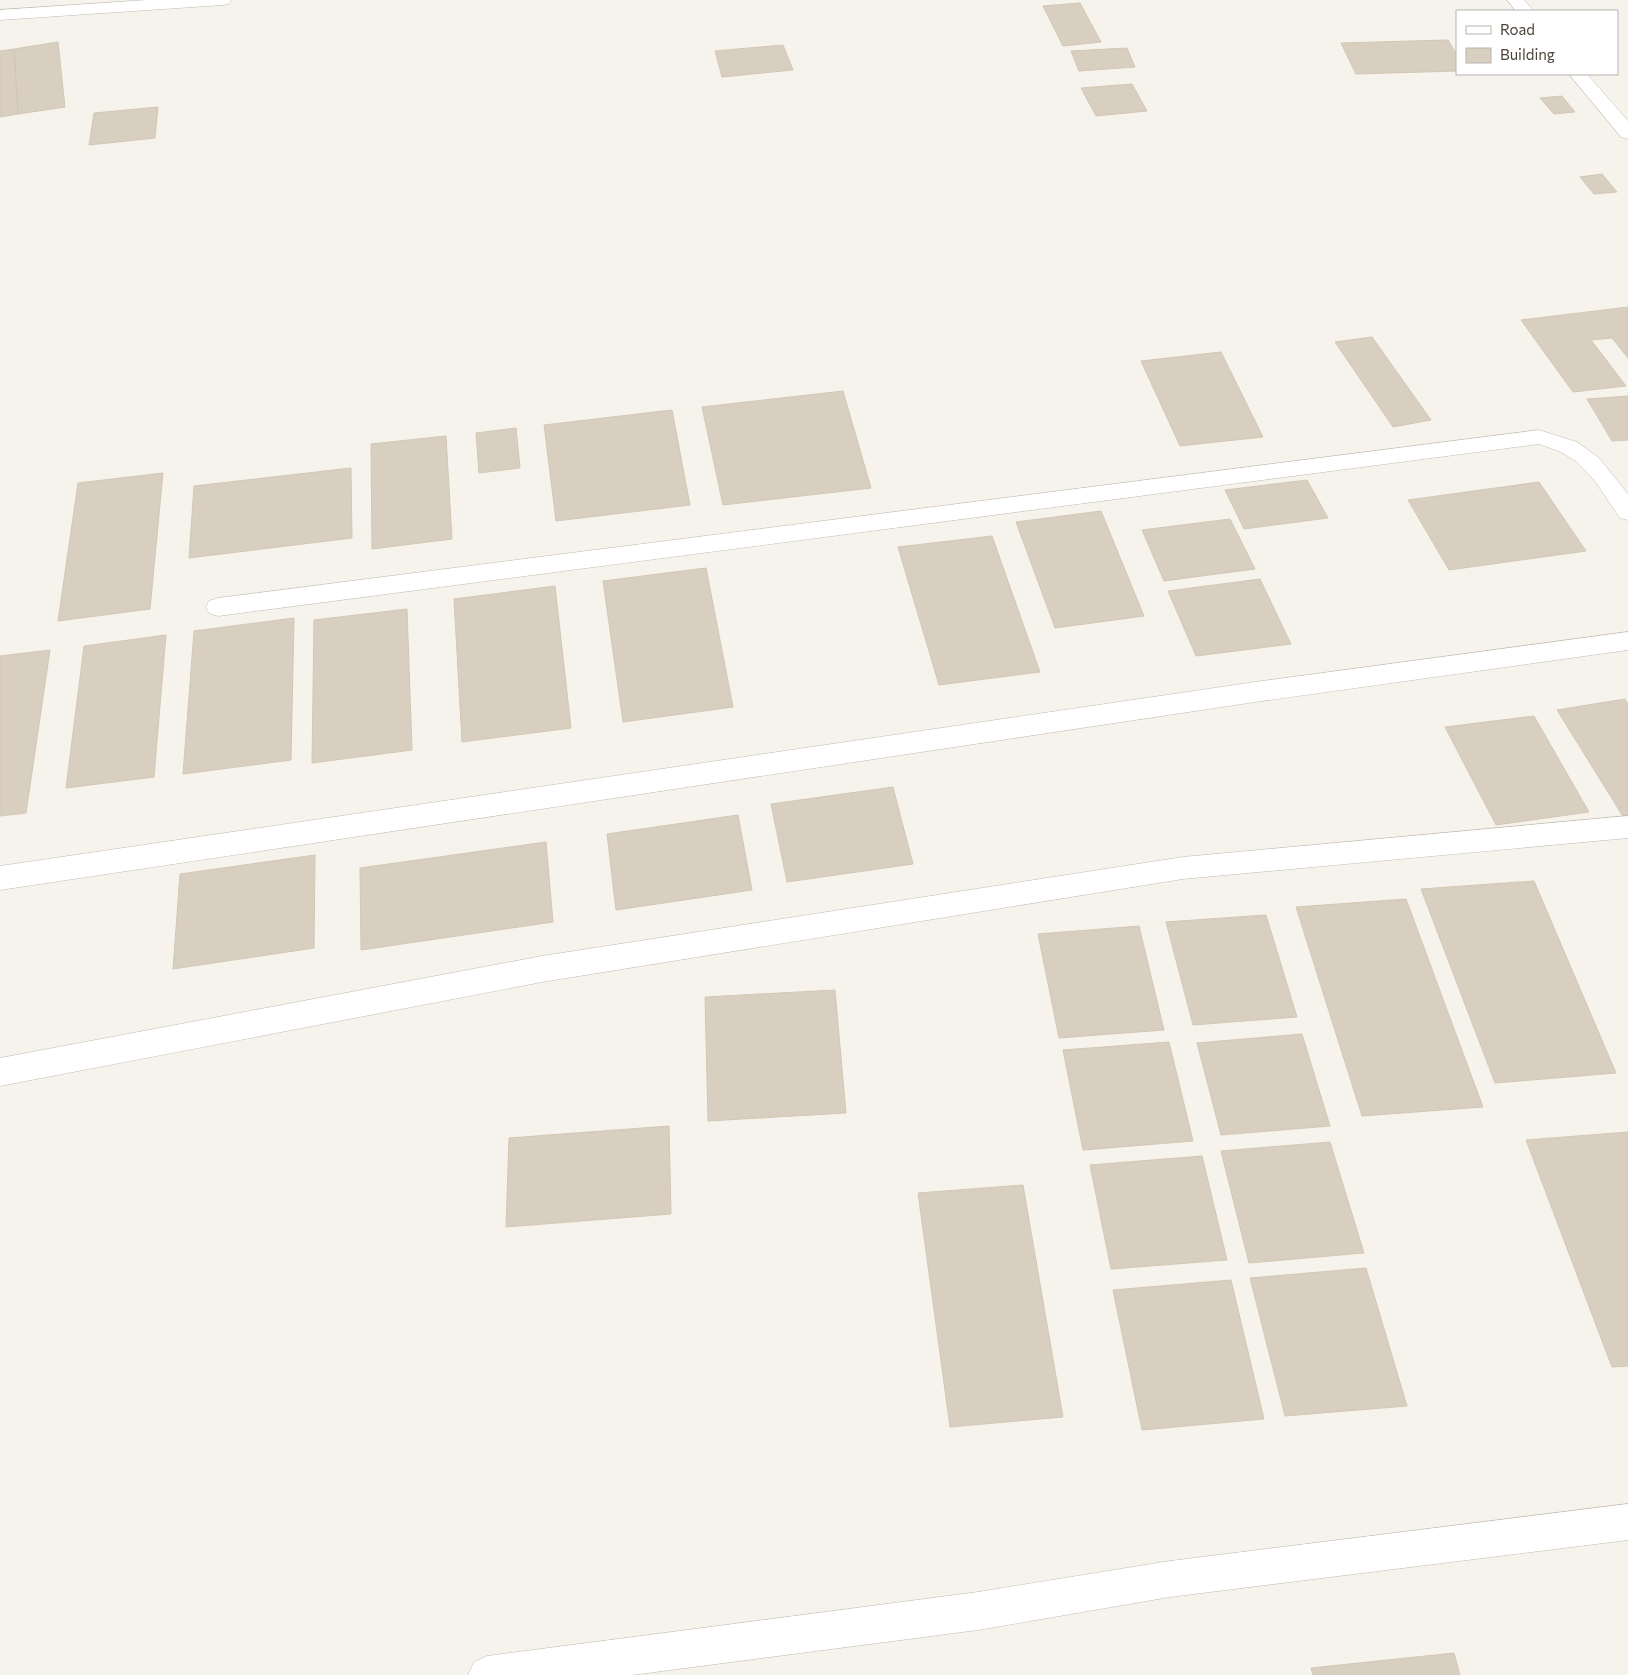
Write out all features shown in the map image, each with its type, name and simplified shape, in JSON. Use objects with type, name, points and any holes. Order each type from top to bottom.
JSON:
[{"type":"street","points":[[0,15],[223,0]]},
{"type":"street","points":[[1515,0],[1524,10]]},
{"type":"street","points":[[1579,75],[1628,133]]},
{"type":"street","points":[[218,607],[1538,437],[1559,442],[1584,456],[1611,487],[1628,512]]},
{"type":"street","points":[[0,878],[1252,693],[1628,641]]},
{"type":"street","points":[[0,1072],[542,969],[1183,868],[1628,827]]},
{"type":"street","points":[[487,1675],[978,1611],[1170,1579],[1628,1522]]},
{"type":"building","points":[[1080,3],[1101,42],[1063,46],[1043,6]]},
{"type":"building","points":[[1448,40],[1456,53],[1456,71],[1356,74],[1341,43]]},
{"type":"building","points":[[58,42],[65,107],[18,114],[14,49]]},
{"type":"building","points":[[783,45],[793,70],[722,77],[715,51]]},
{"type":"building","points":[[1127,48],[1135,67],[1079,71],[1071,51]]},
{"type":"building","points":[[14,49],[18,114],[0,117],[0,51]]},
{"type":"building","points":[[1132,84],[1147,111],[1096,116],[1081,88]]},
{"type":"building","points":[[1562,96],[1575,112],[1554,114],[1540,98]]},
{"type":"building","points":[[158,107],[155,138],[89,145],[94,113]]},
{"type":"building","points":[[1602,174],[1617,192],[1594,194],[1580,177]]},
{"type":"building","points":[[1628,307],[1628,358],[1612,338],[1591,340],[1626,386],[1573,392],[1521,320]]},
{"type":"building","points":[[1372,337],[1431,420],[1393,427],[1335,342]]},
{"type":"building","points":[[1221,352],[1263,437],[1180,446],[1141,361]]},
{"type":"building","points":[[843,391],[871,488],[723,505],[702,407]]},
{"type":"building","points":[[1628,396],[1628,440],[1612,441],[1587,399]]},
{"type":"building","points":[[672,410],[690,505],[556,521],[544,425]]},
{"type":"building","points":[[516,428],[520,468],[479,473],[476,433]]},
{"type":"building","points":[[446,436],[452,539],[372,549],[371,444]]},
{"type":"building","points":[[351,468],[352,538],[189,558],[194,486]]},
{"type":"building","points":[[163,473],[150,609],[58,621],[78,483]]},
{"type":"building","points":[[1307,480],[1328,518],[1244,529],[1225,490]]},
{"type":"building","points":[[1539,482],[1586,551],[1449,570],[1408,500]]},
{"type":"building","points":[[1101,511],[1144,616],[1055,628],[1016,522]]},
{"type":"building","points":[[1230,519],[1255,569],[1164,581],[1142,530]]},
{"type":"building","points":[[992,536],[1040,672],[939,685],[898,547]]},
{"type":"building","points":[[706,568],[733,707],[623,722],[603,581]]},
{"type":"building","points":[[1260,579],[1291,644],[1196,656],[1168,591]]},
{"type":"building","points":[[555,586],[571,728],[462,742],[454,599]]},
{"type":"building","points":[[407,609],[412,750],[312,763],[314,620]]},
{"type":"building","points":[[294,618],[291,760],[183,774],[194,631]]},
{"type":"building","points":[[166,635],[154,777],[66,788],[84,646]]},
{"type":"building","points":[[50,650],[26,813],[0,816],[0,656]]},
{"type":"building","points":[[1625,699],[1628,704],[1628,817],[1624,818],[1557,710]]},
{"type":"building","points":[[1534,716],[1589,812],[1496,825],[1445,727]]},
{"type":"building","points":[[893,787],[913,864],[787,882],[771,804]]},
{"type":"building","points":[[738,815],[752,890],[616,910],[607,834]]},
{"type":"building","points":[[546,842],[553,922],[361,950],[360,868]]},
{"type":"building","points":[[315,855],[314,948],[173,969],[180,874]]},
{"type":"building","points":[[1534,881],[1616,1073],[1495,1083],[1421,889]]},
{"type":"building","points":[[1406,899],[1483,1107],[1362,1116],[1296,907]]},
{"type":"building","points":[[1266,915],[1297,1017],[1193,1025],[1166,922]]},
{"type":"building","points":[[1139,926],[1164,1030],[1059,1038],[1038,934]]},
{"type":"building","points":[[835,990],[846,1113],[708,1121],[705,997]]},
{"type":"building","points":[[1302,1034],[1330,1126],[1221,1135],[1197,1043]]},
{"type":"building","points":[[1169,1042],[1193,1141],[1083,1150],[1063,1050]]},
{"type":"building","points":[[669,1126],[671,1214],[506,1227],[509,1138]]},
{"type":"building","points":[[1628,1132],[1628,1366],[1612,1367],[1526,1140]]},
{"type":"building","points":[[1330,1142],[1364,1253],[1249,1263],[1221,1151]]},
{"type":"building","points":[[1202,1156],[1227,1260],[1111,1269],[1090,1165]]},
{"type":"building","points":[[1023,1185],[1063,1417],[950,1427],[918,1193]]},
{"type":"building","points":[[1366,1268],[1407,1406],[1285,1416],[1250,1278]]},
{"type":"building","points":[[1231,1280],[1264,1419],[1142,1430],[1113,1290]]},
{"type":"building","points":[[1454,1653],[1460,1675],[1313,1675],[1311,1668]]}]
